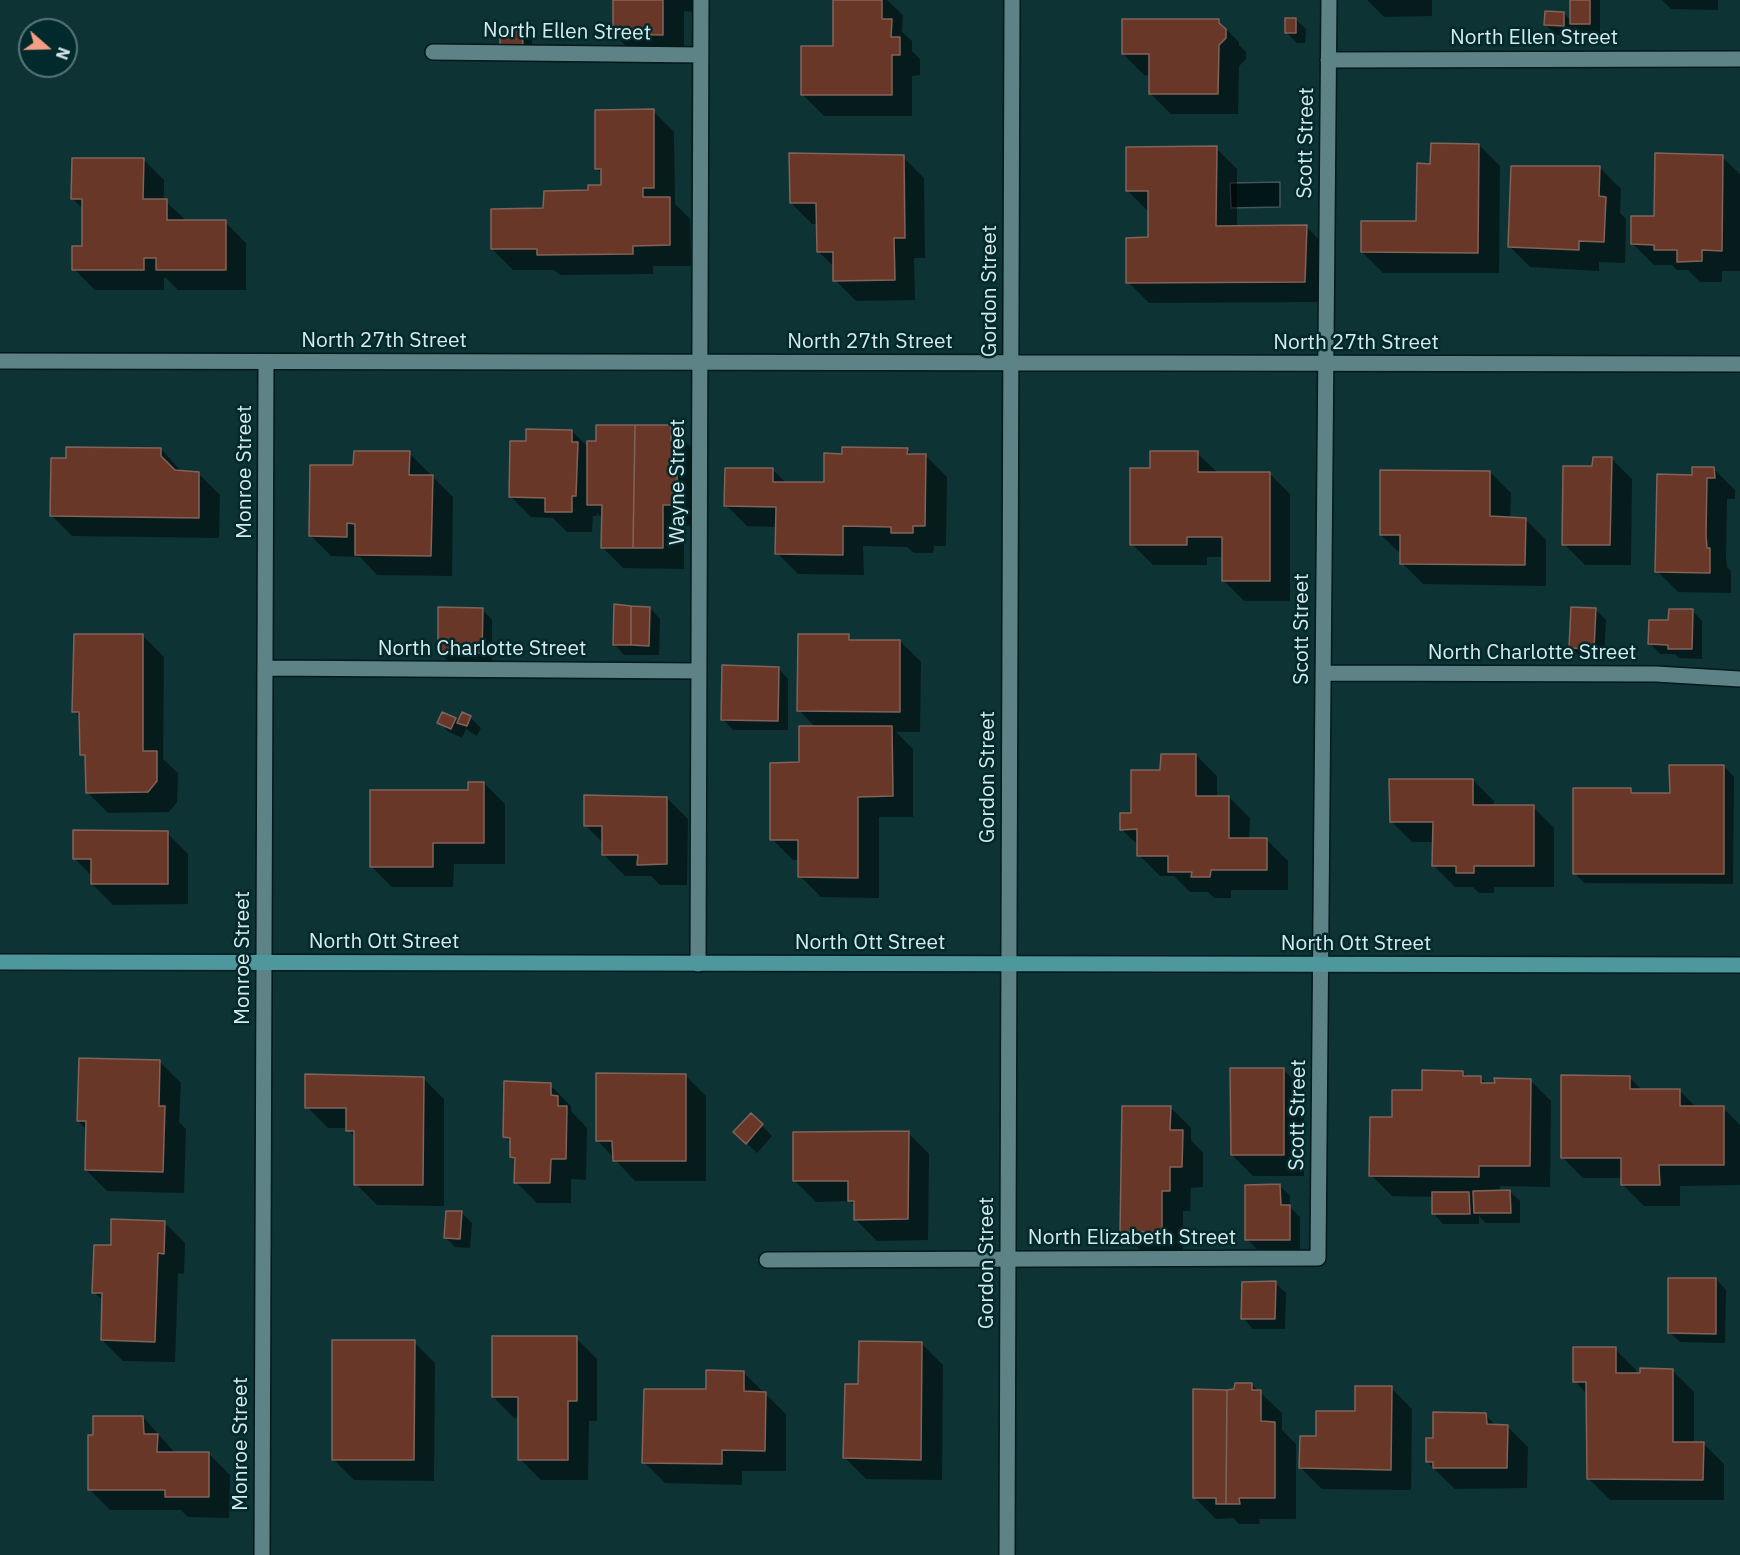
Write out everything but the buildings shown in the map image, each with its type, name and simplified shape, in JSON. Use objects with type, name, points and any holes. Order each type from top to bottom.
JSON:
[{"type":"street","name":"Wayne Street","points":[[698,964],[701,0]]},
{"type":"street","name":"Gordon Street","points":[[1007,1555],[1012,0]]},
{"type":"street","name":"Scott Street","points":[[1318,1258],[1329,0]]},
{"type":"street","name":"North Ellen Street","points":[[433,51],[701,55]]},
{"type":"street","name":"North Ellen Street","points":[[1328,60],[1740,59]]},
{"type":"street","name":"North 27th Street","points":[[0,361],[1740,364]]},
{"type":"street","name":"Monroe Street","points":[[262,1555],[267,362]]},
{"type":"street","name":"North Charlotte Street","points":[[265,668],[699,671]]},
{"type":"street","name":"North Charlotte Street","points":[[1323,673],[1656,674],[1740,679]]},
{"type":"street","name":"North Ott Street","points":[[0,962],[1740,965]]},
{"type":"street","name":"North Elizabeth Street","points":[[767,1260],[1318,1258]]},
{"type":"shaded area","points":[[1280,182],[1280,207],[1231,208],[1230,183]]}]
